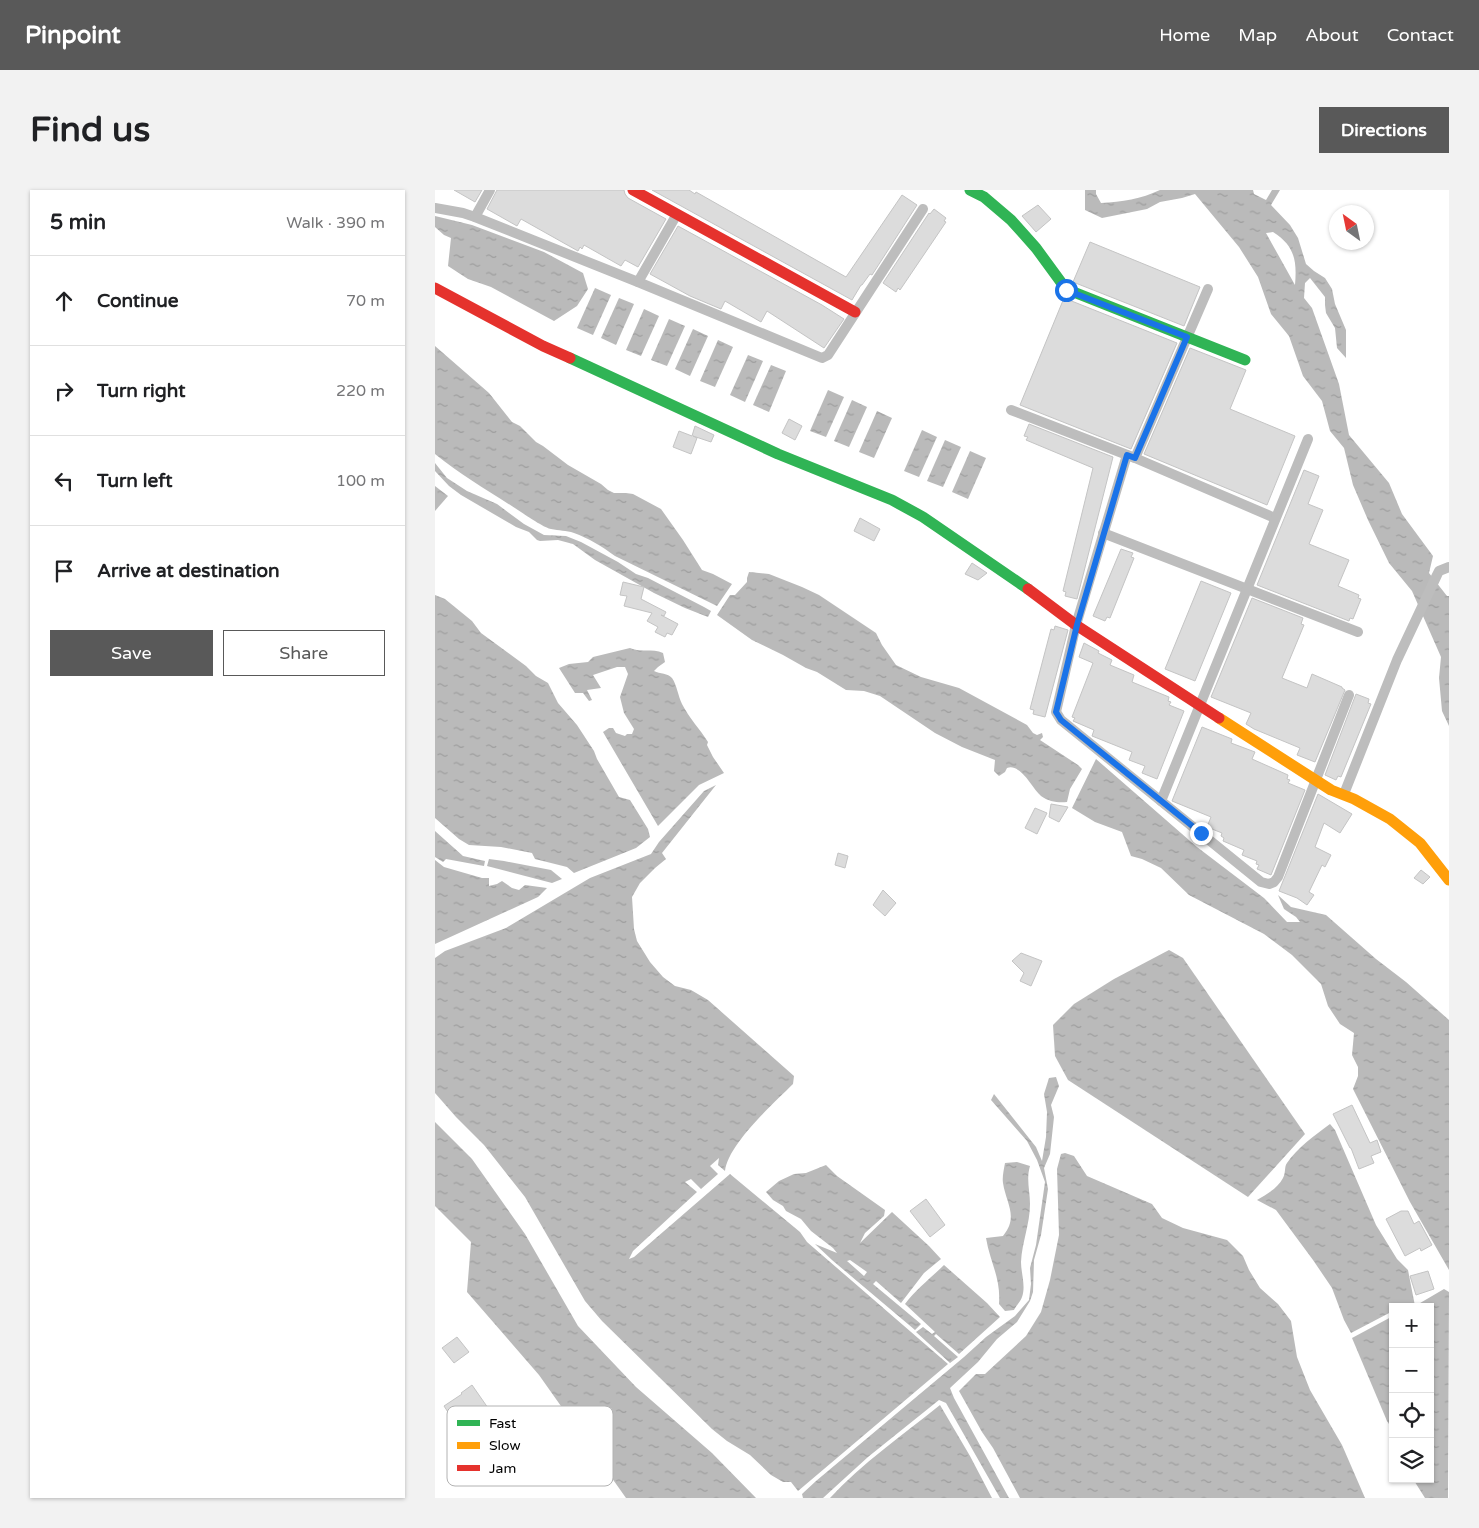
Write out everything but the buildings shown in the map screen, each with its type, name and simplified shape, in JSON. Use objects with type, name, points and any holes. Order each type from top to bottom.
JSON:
[{"type":"street","points":[[475,217],[490,190]]},
{"type":"street","points":[[633,190],[855,312]]},
{"type":"street","points":[[970,190],[984,196],[1011,220],[1036,248],[1066,290],[1245,360]]},
{"type":"street","points":[[435,208],[475,217],[639,282],[822,358],[828,355],[923,209]]},
{"type":"street","points":[[639,282],[677,214]]},
{"type":"street","points":[[435,288],[543,346],[620,383],[778,454],[892,500],[923,517],[1077,625],[1199,705],[1331,790],[1344,794],[1394,821],[1421,844],[1449,880]]},
{"type":"street","points":[[1208,289],[1131,457],[1103,533],[1077,625],[1056,712],[1061,720],[1261,882],[1269,884],[1278,878],[1349,695]]},
{"type":"street","points":[[1011,410],[1131,457],[1275,518]]},
{"type":"street","points":[[1161,801],[1307,439]]},
{"type":"street","points":[[1103,533],[1358,632]]},
{"type":"street","points":[[1344,794],[1397,660],[1439,571],[1449,567]]},
{"type":"water","points":[[1085,190],[1096,190],[1101,203],[1131,200],[1160,190],[1253,190],[1254,194],[1266,200],[1272,190],[1280,190],[1271,205],[1290,225],[1298,238],[1306,264],[1325,278],[1332,289],[1335,304],[1346,330],[1346,358],[1337,348],[1335,328],[1326,313],[1325,297],[1310,278],[1305,283],[1304,298],[1312,308],[1339,384],[1349,435],[1389,483],[1402,514],[1433,556],[1429,573],[1447,596],[1449,596],[1449,726],[1442,711],[1439,678],[1441,657],[1412,591],[1389,563],[1368,520],[1353,485],[1344,448],[1330,431],[1322,401],[1303,376],[1289,336],[1271,314],[1258,277],[1239,247],[1195,194],[1160,202],[1147,209],[1102,218],[1085,210]],"holes":[[[1273,232],[1290,249],[1295,261],[1295,285],[1266,233]]]},
{"type":"water","points":[[435,216],[472,225],[544,252],[583,273],[588,289],[577,306],[554,321],[491,287],[468,279],[448,266],[451,238],[435,227]]},
{"type":"water","points":[[595,288],[611,295],[593,335],[577,328]]},
{"type":"water","points":[[619,298],[634,304],[616,345],[601,338]]},
{"type":"water","points":[[644,309],[659,316],[641,356],[626,350]]},
{"type":"water","points":[[669,319],[685,326],[667,366],[651,360]]},
{"type":"water","points":[[693,329],[708,336],[690,376],[675,369]]},
{"type":"water","points":[[718,340],[733,347],[715,387],[700,381]]},
{"type":"water","points":[[435,346],[489,393],[512,422],[520,426],[536,442],[608,490],[614,493],[633,494],[661,509],[702,570],[732,584],[717,606],[615,556],[585,537],[571,532],[551,529],[529,518],[435,454]]},
{"type":"water","points":[[748,355],[763,361],[745,402],[730,395]]},
{"type":"water","points":[[771,365],[786,371],[769,412],[753,405]]},
{"type":"water","points":[[828,390],[844,397],[826,437],[810,431]]},
{"type":"water","points":[[852,400],[867,407],[849,447],[834,441]]},
{"type":"water","points":[[877,411],[892,418],[874,458],[859,452]]},
{"type":"water","points":[[922,430],[937,437],[919,477],[904,471]]},
{"type":"water","points":[[945,440],[961,447],[943,487],[927,481]]},
{"type":"water","points":[[970,451],[986,458],[968,499],[952,492]]},
{"type":"water","points":[[435,463],[447,478],[467,491],[497,504],[524,524],[544,535],[566,536],[581,542],[636,574],[648,578],[711,611],[708,617],[654,593],[595,560],[573,544],[558,540],[537,540],[529,532],[516,527],[449,486],[435,471]]},
{"type":"water","points":[[435,486],[448,496],[435,511]]},
{"type":"water","points":[[749,572],[769,574],[819,595],[876,633],[896,665],[921,677],[959,688],[1027,725],[1033,733],[1037,735],[1042,733],[1043,737],[1040,740],[1082,769],[1070,789],[1067,802],[1047,800],[1041,796],[1022,773],[1012,767],[1007,768],[999,776],[994,771],[995,760],[962,747],[935,733],[880,696],[864,691],[846,690],[817,672],[752,640],[717,615],[730,595],[735,595],[747,582]]},
{"type":"water","points":[[435,595],[445,599],[472,621],[481,633],[526,666],[536,676],[548,683],[558,703],[577,725],[594,751],[619,797],[630,800],[648,829],[650,837],[636,848],[574,873],[567,867],[535,859],[532,853],[501,847],[469,845],[459,839],[435,818]]},
{"type":"water","points":[[630,648],[663,653],[665,662],[654,671],[672,678],[685,709],[708,742],[707,745],[713,757],[724,773],[699,785],[658,826],[603,732],[613,728],[616,733],[625,736],[632,734],[634,729],[624,713],[620,697],[628,674],[625,667],[617,667],[593,675],[601,688],[587,690],[592,700],[589,701],[583,693],[575,693],[559,668],[569,664],[588,662],[593,657]]},
{"type":"water","points":[[1096,759],[1197,847],[1264,898],[1287,922],[1300,922],[1284,909],[1278,895],[1291,907],[1326,915],[1449,1020],[1449,1270],[1410,1202],[1353,1089],[1358,1076],[1358,1067],[1352,1055],[1354,1033],[1340,1024],[1328,1006],[1321,984],[1292,955],[1264,934],[1189,895],[1161,868],[1131,856],[1122,832],[1095,822],[1072,808]]},
{"type":"water","points":[[716,785],[662,853],[666,859],[640,883],[632,897],[634,929],[637,941],[650,962],[663,977],[675,986],[691,990],[708,1000],[794,1076],[793,1084],[763,1113],[743,1137],[728,1160],[725,1171],[718,1165],[719,1158],[710,1166],[718,1174],[701,1189],[691,1179],[685,1182],[697,1192],[633,1251],[629,1259],[634,1257],[730,1174],[800,1232],[807,1242],[948,1364],[798,1491],[791,1482],[783,1482],[771,1475],[750,1455],[712,1429],[602,1321],[585,1301],[525,1197],[484,1145],[435,1093],[435,958],[445,951],[506,928],[590,878],[651,854],[659,842],[704,791]]},
{"type":"water","points":[[435,831],[463,856],[485,861],[484,866],[446,859],[443,862],[435,857]]},
{"type":"water","points":[[489,859],[551,870],[562,879],[552,883],[487,866]]},
{"type":"water","points":[[435,860],[444,867],[482,878],[489,878],[489,886],[502,881],[512,888],[519,890],[525,885],[547,888],[538,897],[435,944]]},
{"type":"water","points":[[1169,950],[1183,958],[1305,1134],[1248,1197],[1068,1080],[1055,1056],[1053,1025],[1074,1004],[1114,979]]},
{"type":"water","points":[[1056,1077],[1059,1086],[1051,1105],[1054,1117],[1050,1154],[1044,1168],[1048,1189],[1041,1235],[1034,1260],[1033,1292],[1030,1301],[1017,1322],[997,1339],[978,1362],[950,1388],[1009,1498],[1000,1498],[946,1403],[939,1400],[868,1457],[823,1498],[803,1498],[802,1494],[816,1481],[986,1337],[1015,1316],[1029,1300],[1030,1268],[1036,1245],[1045,1182],[1037,1160],[1027,1141],[991,1100],[994,1094],[1036,1147],[1042,1161],[1046,1137],[1047,1112],[1044,1094],[1049,1078]]},
{"type":"water","points":[[435,1122],[472,1159],[525,1234],[578,1326],[636,1387],[712,1453],[756,1498],[626,1498],[613,1480],[613,1406],[561,1406],[539,1375],[467,1292],[471,1242],[435,1206]]},
{"type":"water","points":[[1330,1124],[1335,1130],[1376,1225],[1397,1259],[1408,1270],[1414,1303],[1389,1303],[1389,1313],[1351,1333],[1332,1288],[1313,1260],[1276,1210],[1257,1200],[1281,1182],[1286,1165],[1291,1157]]},
{"type":"water","points":[[1065,1153],[1074,1156],[1087,1176],[1152,1204],[1162,1218],[1183,1228],[1227,1240],[1243,1256],[1260,1288],[1278,1304],[1291,1321],[1297,1357],[1310,1390],[1342,1445],[1365,1498],[1020,1498],[959,1391],[976,1374],[985,1374],[1026,1336],[1041,1312],[1059,1235],[1057,1169],[1061,1154]]},
{"type":"water","points":[[1017,1162],[1030,1166],[1028,1180],[1030,1211],[1021,1262],[1024,1288],[1021,1299],[1014,1310],[1005,1311],[999,1304],[997,1278],[986,1238],[1003,1236],[1008,1229],[1011,1216],[1003,1183],[1003,1173],[1005,1163]]},
{"type":"water","points":[[826,1165],[837,1176],[885,1210],[884,1216],[865,1233],[860,1243],[892,1212],[941,1259],[924,1273],[901,1303],[876,1281],[873,1284],[921,1324],[915,1330],[832,1260],[815,1244],[837,1253],[833,1248],[811,1231],[801,1219],[786,1211],[783,1206],[773,1200],[766,1192],[779,1181],[794,1174],[806,1173]],"holes":[[[850,1260],[867,1272],[864,1276],[847,1261]]]},
{"type":"water","points":[[944,1265],[1000,1317],[959,1354],[936,1334],[934,1336],[958,1357],[950,1363],[916,1332],[923,1327],[932,1334],[935,1332],[905,1304]]},
{"type":"water","points":[[1444,1289],[1449,1292],[1448,1498],[1425,1498],[1416,1483],[1434,1483],[1434,1303],[1420,1303]]},
{"type":"water","points":[[1389,1318],[1389,1424],[1387,1421],[1352,1338]]},
{"type":"water","points":[[940,1405],[992,1498],[830,1498],[869,1461]]},
{"type":"traffic: fast","points":[[970,190],[984,197],[1011,220],[1036,248],[1066,289],[1245,360]]},
{"type":"traffic: fast","points":[[570,358],[778,454],[892,500],[923,517],[1028,589]]},
{"type":"traffic: slow","points":[[1219,718],[1331,790],[1354,799],[1390,819],[1420,843],[1449,880]]},
{"type":"traffic: jam","points":[[633,190],[855,312]]},
{"type":"traffic: jam","points":[[435,288],[543,346],[570,358]]},
{"type":"traffic: jam","points":[[1028,589],[1076,625],[1219,718]]},
{"type":"route","points":[[1066,290],[1187,337],[1135,458],[1127,455],[1077,625],[1056,712],[1061,720],[1201,833]]}]
